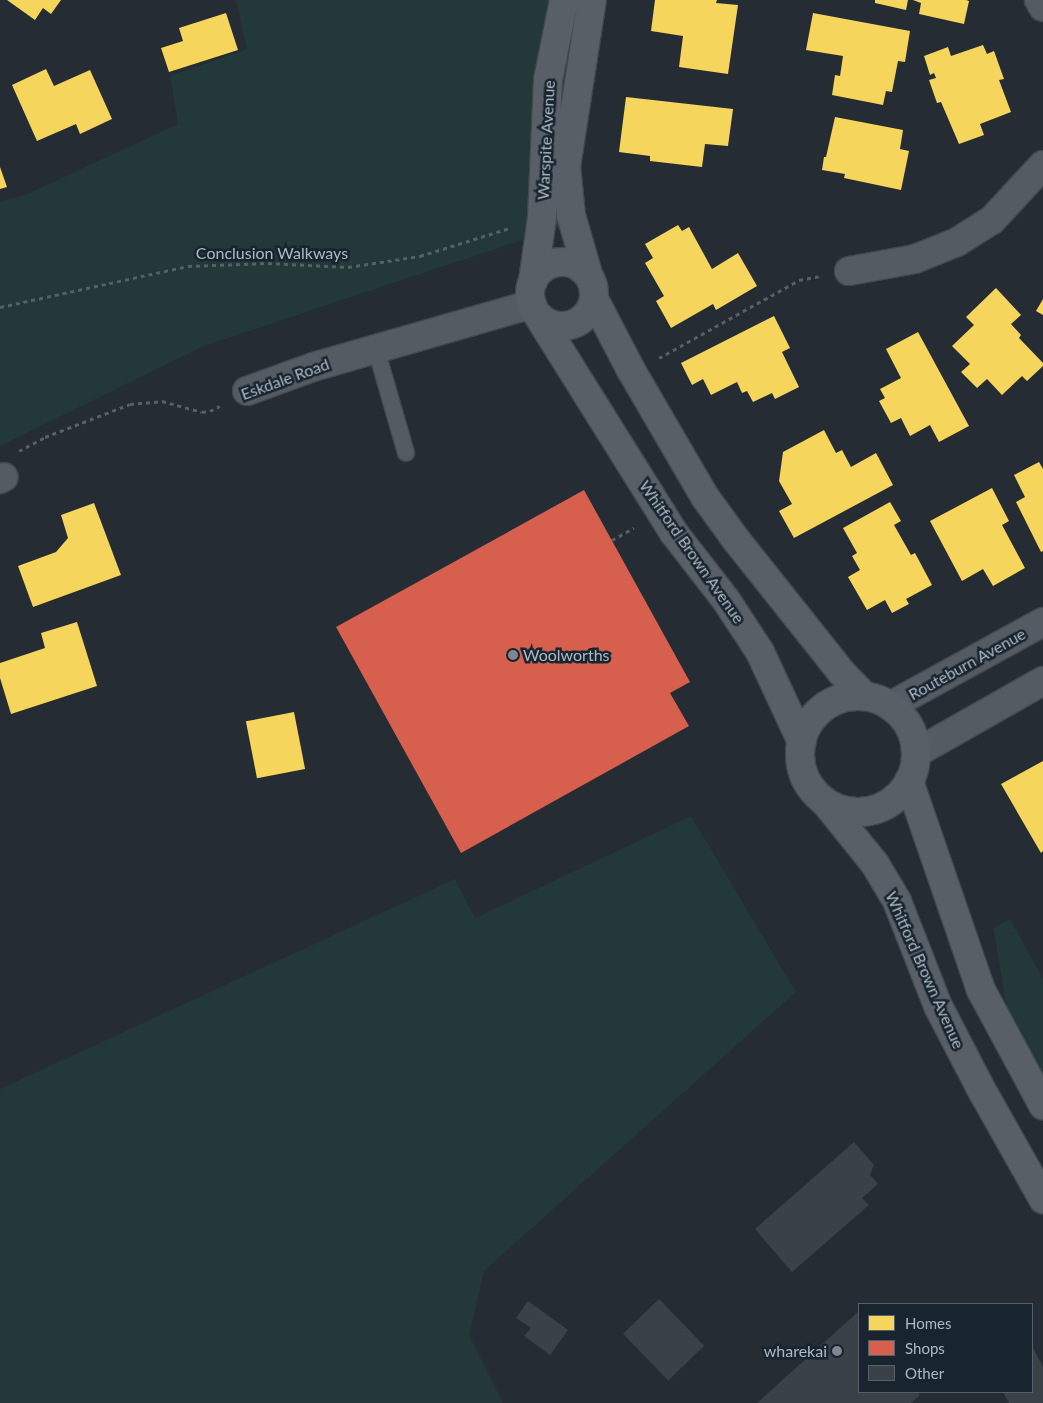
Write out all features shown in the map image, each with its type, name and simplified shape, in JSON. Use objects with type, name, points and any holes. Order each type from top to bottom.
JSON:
[{"type":"main road","name":"Warspite Avenue","points":[[535,301],[542,218],[548,80],[564,0]]},
{"type":"main road","name":"Warspite Avenue","points":[[591,286],[571,215],[566,167],[592,0]]},
{"type":"main road","points":[[591,286],[586,316],[575,324],[556,326],[535,301],[539,272],[555,262],[573,264],[591,286],[630,370],[705,496],[737,541],[842,673],[864,696],[890,706],[909,726],[916,753],[913,772],[897,797],[881,808],[872,811],[842,810],[825,802],[811,788],[802,771],[800,761],[802,742],[808,724],[820,710],[836,700],[864,696]]},
{"type":"main road","name":"Whitford Brown Avenue","points":[[535,301],[674,533],[726,600],[760,652],[802,742]]},
{"type":"main road","points":[[909,781],[981,990],[1043,1105]]},
{"type":"main road","name":"Whitford Brown Avenue","points":[[825,802],[875,864],[897,902],[938,1006],[980,1087],[1043,1199]]},
{"type":"street","points":[[1039,0],[1043,7]]},
{"type":"street","points":[[850,271],[915,259],[958,242],[992,220],[1043,165]]},
{"type":"street","name":"Eskdale Road","points":[[246,391],[313,367],[535,301]]},
{"type":"street","name":"Routeburn Avenue","points":[[890,706],[1043,622]]},
{"type":"street","points":[[916,753],[1043,681]]},
{"type":"lane","points":[[376,349],[406,453]]},
{"type":"path","name":"Conclusion Walkways","points":[[0,307],[188,266],[268,263],[348,267],[420,256],[542,218]]},
{"type":"path","points":[[651,362],[799,280],[850,271]]},
{"type":"path","name":"Eskdale Road","points":[[2,478],[19,451],[45,437],[130,404],[162,401],[202,412],[210,411],[246,391]]},
{"type":"green space","points":[[236,0],[579,0],[562,112],[559,228],[204,346],[0,446],[0,201],[23,196],[178,124],[170,76],[247,49]]},
{"type":"green space","points":[[691,816],[796,992],[484,1271],[469,1335],[503,1403],[0,1403],[0,1089],[455,879],[475,918]]},
{"type":"green space","points":[[1010,919],[1043,979],[1043,1078],[1007,1008],[993,928]]},
{"type":"building: Homes","points":[[7,0],[61,0],[51,14],[43,8],[35,20]]},
{"type":"building: Homes","points":[[655,0],[717,0],[716,3],[738,5],[728,74],[679,67],[683,36],[651,31]]},
{"type":"building: Homes","points":[[875,0],[908,0],[906,10],[875,3]]},
{"type":"building: Homes","points":[[913,0],[969,1],[964,24],[919,14],[921,3]]},
{"type":"building: Homes","points":[[226,13],[238,50],[169,72],[161,48],[183,41],[179,28]]},
{"type":"building: Homes","points":[[813,13],[910,31],[905,62],[898,61],[892,92],[886,91],[883,105],[832,95],[835,75],[840,76],[843,56],[806,50]]},
{"type":"building: Homes","points":[[983,45],[987,54],[994,51],[1004,79],[999,80],[1011,112],[980,124],[984,135],[959,144],[941,102],[937,103],[929,80],[936,78],[934,73],[930,75],[924,56],[948,47],[951,56]]},
{"type":"building: Homes","points":[[46,69],[54,86],[90,70],[112,119],[80,134],[76,124],[37,141],[12,85]]},
{"type":"building: Homes","points":[[626,97],[733,109],[728,146],[705,144],[702,167],[650,161],[650,156],[619,152]]},
{"type":"building: Homes","points":[[835,117],[903,130],[900,149],[909,151],[901,190],[844,178],[845,174],[822,170]]},
{"type":"building: Homes","points":[[0,167],[7,187],[0,189]]},
{"type":"building: Homes","points":[[678,225],[682,231],[689,227],[712,269],[738,253],[757,286],[716,310],[713,304],[671,328],[656,301],[664,296],[645,263],[653,258],[645,244]]},
{"type":"building: Homes","points":[[996,288],[1021,315],[1011,324],[1021,335],[1019,338],[1043,363],[1043,366],[1027,381],[1022,376],[1002,395],[987,379],[977,388],[961,372],[970,364],[952,346],[974,325],[966,317]]},
{"type":"building: Homes","points":[[1043,299],[1043,315],[1036,311]]},
{"type":"building: Homes","points":[[774,316],[790,348],[782,352],[799,387],[775,399],[772,393],[753,402],[747,391],[742,393],[737,382],[711,395],[703,379],[692,385],[681,363]]},
{"type":"building: Homes","points":[[918,332],[969,426],[939,442],[930,425],[910,436],[901,418],[891,423],[879,401],[885,398],[880,389],[901,378],[886,349]]},
{"type":"building: Homes","points":[[824,430],[836,453],[842,450],[851,467],[876,453],[893,485],[794,538],[779,511],[792,504],[779,481],[783,452]]},
{"type":"building: Homes","points":[[1039,462],[1043,469],[1043,551],[1041,552],[1016,502],[1025,497],[1014,475]]},
{"type":"building: Homes","points":[[992,488],[1009,521],[1002,525],[1025,568],[993,586],[983,569],[962,581],[930,521]]},
{"type":"building: Homes","points":[[890,502],[901,521],[894,525],[911,555],[915,553],[932,585],[906,599],[909,604],[892,613],[885,600],[867,610],[848,577],[860,570],[852,556],[857,553],[843,528]]},
{"type":"building: Homes","points":[[94,503],[121,575],[33,607],[18,566],[56,552],[68,538],[61,515]]},
{"type":"building: Homes","points":[[77,622],[97,686],[11,714],[0,678],[0,663],[45,648],[41,633]]},
{"type":"building: Homes","points":[[294,712],[305,769],[257,778],[246,721]]},
{"type":"building: Homes","points":[[1043,761],[1043,851],[1041,853],[1001,784]]},
{"type":"building: Shops","name":"Woolworths","points":[[584,490],[690,682],[670,693],[689,726],[461,853],[336,627]]},
{"type":"building: Other","points":[[854,1142],[874,1165],[870,1175],[878,1184],[862,1198],[869,1205],[792,1272],[755,1229]]},
{"type":"building: Other","points":[[659,1299],[704,1346],[668,1380],[623,1334]]},
{"type":"building: Other","points":[[528,1301],[568,1330],[550,1355],[524,1336],[531,1328],[516,1318]]},
{"type":"building: Other","name":"wharekai","points":[[858,1312],[858,1393],[918,1393],[920,1395],[911,1403],[757,1403]]},
{"type":"building: Other","points":[[1033,1348],[1043,1367],[1043,1403],[1009,1403],[1004,1393],[1033,1393]]},
{"type":"place","name":"Woolworths","points":[[513,655]]},
{"type":"place","name":"wharekai","points":[[837,1351]]}]
